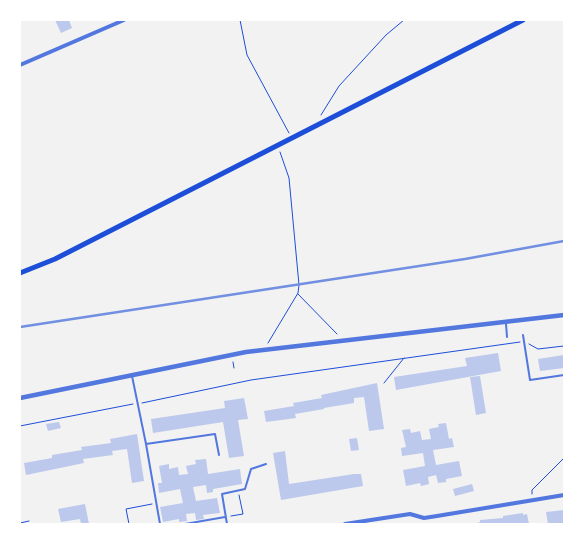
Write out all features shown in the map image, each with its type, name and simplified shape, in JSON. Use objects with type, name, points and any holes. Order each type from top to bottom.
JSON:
[{"type":"main road","points":[[20,273],[56,258],[523,20]]},
{"type":"street","points":[[20,65],[124,20]]},
{"type":"street","points":[[20,398],[264,350],[564,315]]},
{"type":"street","points":[[344,524],[410,514],[418,517],[437,516],[564,495]]},
{"type":"street","points":[[418,517],[418,524]]},
{"type":"lane","points":[[506,321],[507,337]]},
{"type":"lane","points":[[523,336],[530,380],[564,375]]},
{"type":"lane","points":[[132,375],[160,524]]},
{"type":"lane","points":[[146,444],[216,434],[218,454]]},
{"type":"lane","points":[[227,524],[222,494],[245,489],[250,469],[266,464]]},
{"type":"lane","points":[[185,524],[225,517]]},
{"type":"path","points":[[240,20],[247,55],[291,138]]},
{"type":"path","points":[[314,126],[339,86],[386,35],[404,20]]},
{"type":"path","points":[[264,350],[298,293],[298,270],[289,178],[278,145]]},
{"type":"path","points":[[298,293],[343,340]]},
{"type":"path","points":[[20,426],[251,380],[524,342],[538,349],[564,346]]},
{"type":"path","points":[[232,355],[234,368]]},
{"type":"path","points":[[384,383],[404,358]]},
{"type":"path","points":[[533,500],[532,490],[564,458]]},
{"type":"path","points":[[225,517],[243,514],[239,491]]},
{"type":"path","points":[[129,524],[126,509],[156,504]]},
{"type":"path","points":[[20,522],[29,521]]},
{"type":"building","points":[[55,20],[69,20],[72,28],[61,33]]},
{"type":"building","points":[[498,353],[501,371],[396,390],[394,377],[467,366],[465,358]]},
{"type":"building","points":[[564,355],[564,368],[540,371],[538,359]]},
{"type":"building","points":[[480,376],[486,413],[476,415],[470,377]]},
{"type":"building","points":[[377,383],[384,429],[369,431],[364,397],[354,398],[354,403],[295,414],[296,418],[266,422],[264,411],[294,406],[293,403],[322,398],[321,395]]},
{"type":"building","points":[[244,398],[248,419],[238,420],[244,456],[229,458],[223,422],[153,433],[151,419],[225,408],[224,401]]},
{"type":"building","points":[[59,422],[61,428],[48,431],[46,424]]},
{"type":"building","points":[[446,423],[449,439],[452,438],[454,447],[433,450],[436,465],[459,461],[462,476],[446,479],[446,482],[438,483],[436,475],[428,477],[429,484],[421,486],[420,483],[406,486],[403,470],[425,466],[423,453],[402,456],[401,448],[406,447],[402,430],[410,429],[411,433],[420,431],[422,440],[431,439],[429,429],[439,427],[438,424]]},
{"type":"building","points":[[137,434],[144,481],[132,483],[127,449],[112,451],[113,455],[83,459],[84,463],[26,475],[24,463],[52,458],[52,455],[82,450],[81,447],[111,443],[110,439]]},
{"type":"building","points":[[357,438],[359,450],[351,451],[349,439]]},
{"type":"building","points":[[285,451],[289,484],[361,474],[363,486],[281,500],[273,453]]},
{"type":"building","points":[[206,459],[208,474],[240,469],[242,484],[213,489],[213,492],[207,493],[206,485],[193,487],[196,501],[217,498],[220,513],[203,515],[204,519],[196,520],[195,513],[186,514],[187,521],[179,522],[179,519],[163,522],[160,507],[183,503],[180,489],[159,493],[158,483],[162,483],[159,466],[169,464],[169,469],[178,467],[179,475],[188,474],[186,466],[196,464],[195,460]]},
{"type":"building","points":[[472,484],[474,491],[455,496],[453,489]]},
{"type":"building","points":[[85,504],[89,524],[81,524],[80,519],[61,522],[58,509]]},
{"type":"building","points":[[564,510],[564,524],[548,524],[546,512]]},
{"type":"building","points":[[523,513],[523,515],[527,514],[529,524],[474,524],[480,522],[480,520],[503,518],[503,516]]},
{"type":"railway","points":[[20,327],[465,259],[564,241]]}]
